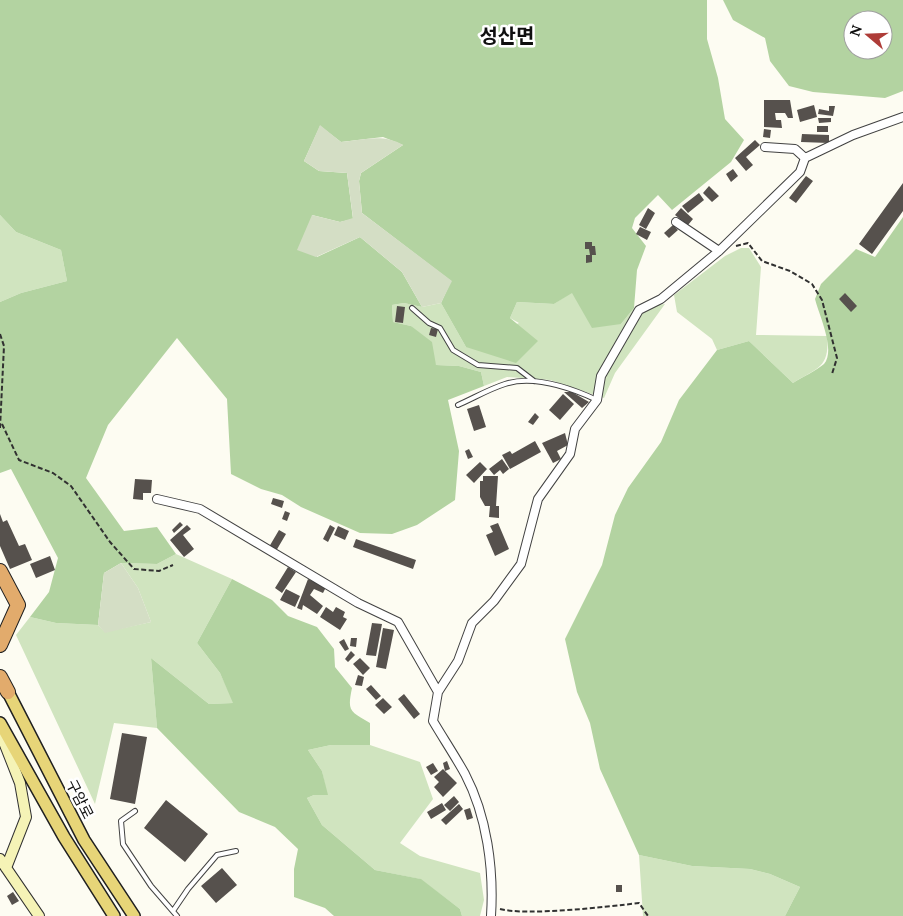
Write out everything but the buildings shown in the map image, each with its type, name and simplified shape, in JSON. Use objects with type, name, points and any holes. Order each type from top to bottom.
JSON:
[{"type":"highway","points":[[0,571],[18,605],[0,645]]},
{"type":"highway","points":[[0,677],[8,692]]},
{"type":"main road","name":"구암로","points":[[8,692],[84,840],[134,916]]},
{"type":"main road","points":[[0,723],[64,837],[114,916]]},
{"type":"main road","points":[[0,732],[20,783],[26,817],[3,863],[39,916]]},
{"type":"street","points":[[491,916],[493,886],[478,806],[465,775],[433,721],[438,692],[458,661],[472,623],[494,601],[521,564],[538,499],[570,454],[575,429],[597,400],[601,376],[639,310],[661,299],[719,251],[800,172],[805,158],[853,135],[903,117]]},
{"type":"street","points":[[765,147],[795,149],[805,158]]},
{"type":"street","points":[[676,222],[719,251]]},
{"type":"street","points":[[157,499],[200,509],[358,603],[398,622],[438,692]]},
{"type":"lane","points":[[412,308],[429,323],[440,328],[453,350],[478,365],[517,368],[534,381]]},
{"type":"lane","points":[[458,405],[506,383],[534,381],[581,393],[597,400]]},
{"type":"lane","points":[[136,811],[121,822],[123,844],[151,886],[177,916]]},
{"type":"lane","points":[[173,911],[188,888],[217,855],[236,852]]},
{"type":"path","points":[[719,251],[748,243],[762,261],[790,270],[812,284],[822,300],[837,358],[832,374]]},
{"type":"path","points":[[0,334],[4,346],[2,424],[0,428]]},
{"type":"path","points":[[2,424],[20,460],[53,474],[72,486],[110,542],[134,569],[159,571],[173,564]]},
{"type":"path","points":[[492,904],[509,914],[548,915],[639,903],[648,916]]},
{"type":"green space","points":[[0,0],[707,0],[707,39],[718,78],[725,119],[744,140],[731,162],[672,210],[658,195],[635,218],[632,228],[646,246],[637,270],[634,308],[621,324],[592,328],[572,293],[554,304],[517,302],[510,318],[538,341],[516,363],[466,347],[441,303],[451,281],[362,213],[359,181],[361,173],[403,145],[383,137],[341,142],[320,126],[304,161],[319,171],[347,173],[353,219],[340,222],[312,215],[317,257],[360,237],[402,272],[422,307],[404,303],[392,305],[393,322],[411,326],[432,342],[436,365],[459,366],[481,372],[484,386],[448,400],[459,451],[455,500],[417,525],[392,534],[360,533],[301,507],[282,495],[261,489],[231,474],[227,399],[177,338],[108,425],[86,478],[124,531],[157,527],[176,554],[157,564],[121,563],[104,573],[98,625],[56,623],[30,617],[49,592],[58,558],[11,469],[0,473],[0,302],[21,293],[67,281],[61,250],[16,232],[0,215]]},
{"type":"green space","points":[[723,0],[903,0],[903,91],[885,98],[813,92],[789,86],[770,61],[765,38],[733,20]]},
{"type":"green space","points":[[320,125],[341,142],[381,138],[396,141],[403,145],[361,173],[359,181],[362,213],[452,281],[441,303],[422,307],[402,272],[360,237],[316,257],[297,250],[312,215],[340,222],[353,218],[347,173],[319,171],[304,161]]},
{"type":"green space","points":[[0,215],[16,232],[61,250],[67,281],[21,293],[0,302]]},
{"type":"green space","points":[[903,217],[903,916],[785,916],[800,887],[770,874],[750,869],[692,866],[639,855],[600,769],[590,723],[577,692],[565,639],[602,565],[615,515],[628,488],[661,442],[679,400],[717,350],[749,341],[793,383],[821,367],[827,358],[828,350],[826,332],[815,299],[821,284],[856,249],[875,257]]},
{"type":"green space","points":[[741,248],[749,248],[761,267],[756,335],[827,336],[824,361],[815,370],[793,383],[749,341],[717,350],[712,339],[677,312],[674,295],[725,256]]},
{"type":"green space","points":[[572,292],[621,324],[634,308],[665,304],[615,373],[604,398],[550,380],[507,377],[484,386],[481,372],[459,366],[436,365],[411,326],[393,322],[392,305],[404,303],[422,307],[441,303],[466,347],[519,323],[510,318],[517,302],[554,304]]},
{"type":"green space","points":[[176,554],[232,579],[197,643],[220,673],[234,703],[209,704],[151,658],[157,728],[114,723],[95,804],[16,635],[30,617],[56,623],[98,625],[105,632],[151,622],[138,588],[121,563],[157,564]]},
{"type":"green space","points":[[121,563],[138,588],[151,622],[105,633],[98,625],[104,573]]},
{"type":"green space","points":[[232,579],[272,600],[288,616],[317,627],[334,649],[335,667],[352,688],[350,706],[352,710],[370,723],[370,745],[331,745],[308,750],[322,771],[328,795],[314,795],[307,798],[322,825],[375,870],[421,879],[460,909],[462,916],[334,916],[325,908],[294,897],[294,869],[298,849],[275,827],[239,812],[157,728],[151,658],[209,704],[233,703],[220,673],[197,643]]},
{"type":"green space","points":[[331,745],[370,745],[420,762],[433,799],[400,843],[420,856],[480,873],[484,900],[480,916],[462,916],[460,909],[420,879],[375,870],[322,825],[307,798],[314,795],[327,795],[322,771],[308,750]]},
{"type":"green space","points":[[639,855],[692,866],[750,869],[770,874],[800,887],[785,916],[643,916]]},
{"type":"district","name":"성산면","points":[[507,35]]}]
